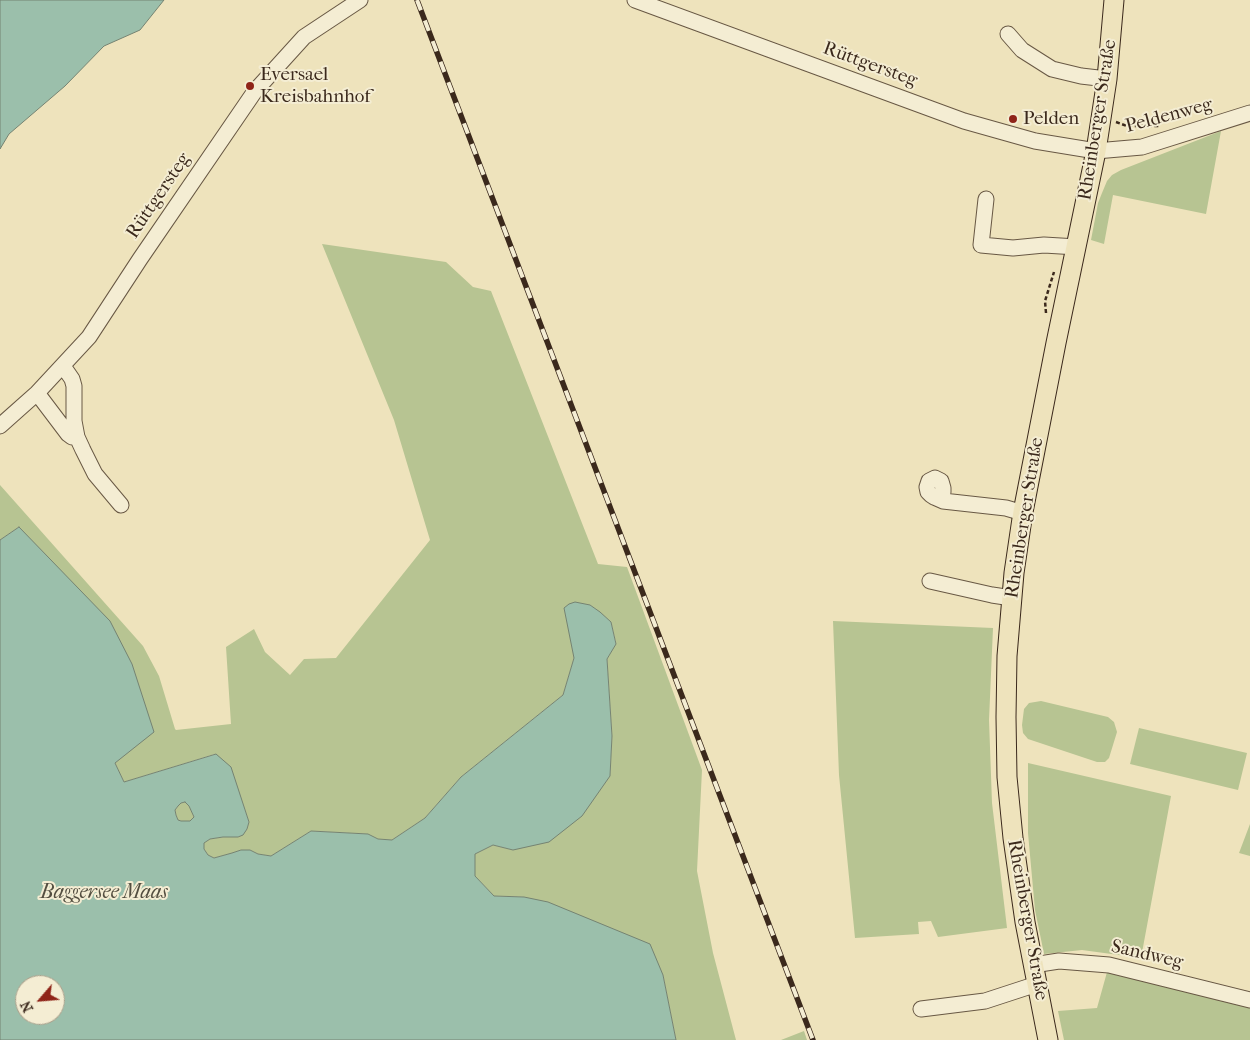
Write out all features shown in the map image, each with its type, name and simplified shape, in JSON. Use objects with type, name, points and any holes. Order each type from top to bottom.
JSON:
[{"type":"main road","name":"Rheinberger Straße","points":[[1048,1040],[1033,965],[1013,838],[1006,717],[1007,656],[1023,513],[1096,151],[1107,79],[1114,0]]},
{"type":"street","name":"Rüttgersteg","points":[[0,426],[37,393],[90,337],[140,259],[255,91],[304,37],[360,0]]},
{"type":"street","name":"Rüttgersteg","points":[[634,0],[964,121],[1035,141],[1096,151]]},
{"type":"street","points":[[1008,34],[1022,50],[1052,69],[1081,76],[1107,79]]},
{"type":"street","name":"Peldenweg","points":[[1096,151],[1142,147],[1250,113]]},
{"type":"street","points":[[986,198],[981,244],[1013,248],[1044,245],[1077,247]]},
{"type":"street","points":[[63,366],[72,379],[74,386],[74,421],[77,437],[94,474],[121,505]]},
{"type":"street","points":[[37,393],[68,434],[72,437],[77,437]]},
{"type":"street","points":[[934,497],[943,501],[1006,508],[1023,513]]},
{"type":"street","points":[[930,581],[1012,598]]},
{"type":"street","name":"Sandweg","points":[[1033,965],[1059,961],[1109,965],[1250,1000]]},
{"type":"street","points":[[921,1009],[985,1002],[1037,984]]},
{"type":"path","points":[[1102,117],[1127,126],[1164,126]]},
{"type":"shaded area","points":[[1221,131],[1206,214],[1113,195],[1104,244],[1091,240],[1098,203],[1107,181],[1112,175]]},
{"type":"shaded area","points":[[322,244],[446,262],[473,287],[491,291],[598,564],[627,567],[702,770],[697,871],[713,953],[736,1040],[676,1040],[663,975],[524,897],[494,896],[475,876],[475,854],[493,845],[513,850],[610,776],[612,736],[607,659],[616,643],[611,622],[590,605],[563,695],[461,777],[425,818],[392,840],[378,839],[367,834],[311,831],[271,856],[258,854],[250,850],[241,850],[214,858],[208,855],[203,843],[210,839],[239,837],[247,829],[249,822],[241,799],[215,754],[124,782],[19,527],[0,540],[0,485],[143,646],[159,676],[176,730],[231,724],[226,647],[254,629],[265,652],[290,675],[304,659],[336,658],[430,540],[394,420]]},
{"type":"shaded area","points":[[833,621],[993,628],[989,720],[992,803],[1007,928],[938,937],[931,921],[918,922],[919,934],[855,938],[839,775]]},
{"type":"shaded area","points":[[1041,701],[1108,717],[1114,722],[1117,732],[1109,758],[1105,762],[1097,762],[1028,739],[1023,733],[1024,709],[1029,703]]},
{"type":"shaded area","points":[[1139,728],[1247,753],[1238,790],[1130,764]]},
{"type":"shaded area","points":[[1028,763],[1171,796],[1141,958],[1082,950],[1044,954],[1035,910],[1028,833]]},
{"type":"shaded area","points":[[185,802],[189,805],[194,817],[190,821],[178,820],[176,815],[175,810],[181,803]]},
{"type":"shaded area","points":[[1250,824],[1250,856],[1239,853]]},
{"type":"shaded area","points":[[1109,965],[1250,1006],[1250,1040],[1064,1040],[1058,1011],[1097,1008]]},
{"type":"shaded area","points":[[804,1031],[807,1040],[781,1040]]},
{"type":"water","points":[[0,0],[164,0],[140,30],[104,46],[65,86],[9,134],[0,149]]},
{"type":"water","name":"Baggersee Maas","points":[[19,527],[110,621],[132,664],[154,732],[115,763],[124,782],[216,754],[231,767],[249,822],[243,835],[210,839],[204,843],[204,849],[208,855],[214,858],[241,850],[250,850],[258,854],[271,856],[311,831],[368,834],[378,839],[392,840],[425,818],[461,777],[563,695],[574,658],[564,608],[575,602],[590,605],[611,622],[616,644],[607,659],[612,736],[610,776],[582,816],[549,842],[513,850],[493,845],[475,854],[475,876],[494,896],[524,897],[548,902],[650,944],[663,975],[676,1040],[0,1040],[0,540]],"holes":[[[185,802],[194,817],[190,821],[178,820],[175,810],[181,803]]]},
{"type":"railway","points":[[417,0],[813,1040]]},
{"type":"place","name":"Eversael Kreisbahnhof","points":[[250,86]]},
{"type":"place","name":"Pelden","points":[[1013,119]]}]
